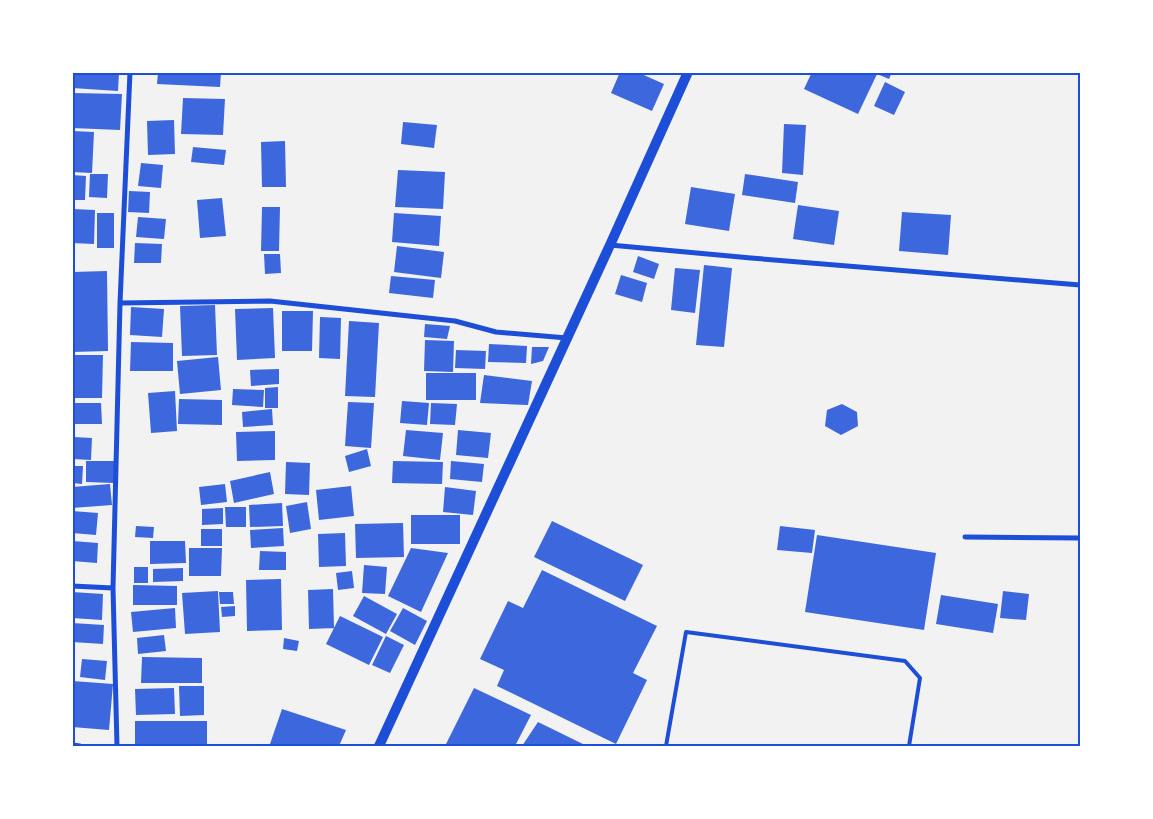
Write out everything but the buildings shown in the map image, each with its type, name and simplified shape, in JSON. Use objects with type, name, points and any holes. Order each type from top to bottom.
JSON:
[{"type":"main road","points":[[380,746],[688,72]]},
{"type":"street","points":[[117,746],[114,588],[120,303],[130,72]]},
{"type":"street","points":[[610,245],[1080,285]]},
{"type":"street","points":[[120,303],[270,301],[455,321],[496,332],[568,338]]},
{"type":"street","points":[[965,537],[1080,538]]},
{"type":"street","points":[[72,586],[114,588]]},
{"type":"street","points":[[72,745],[80,746]]},
{"type":"lane","points":[[666,746],[686,632],[905,661],[920,678],[909,746]]}]
